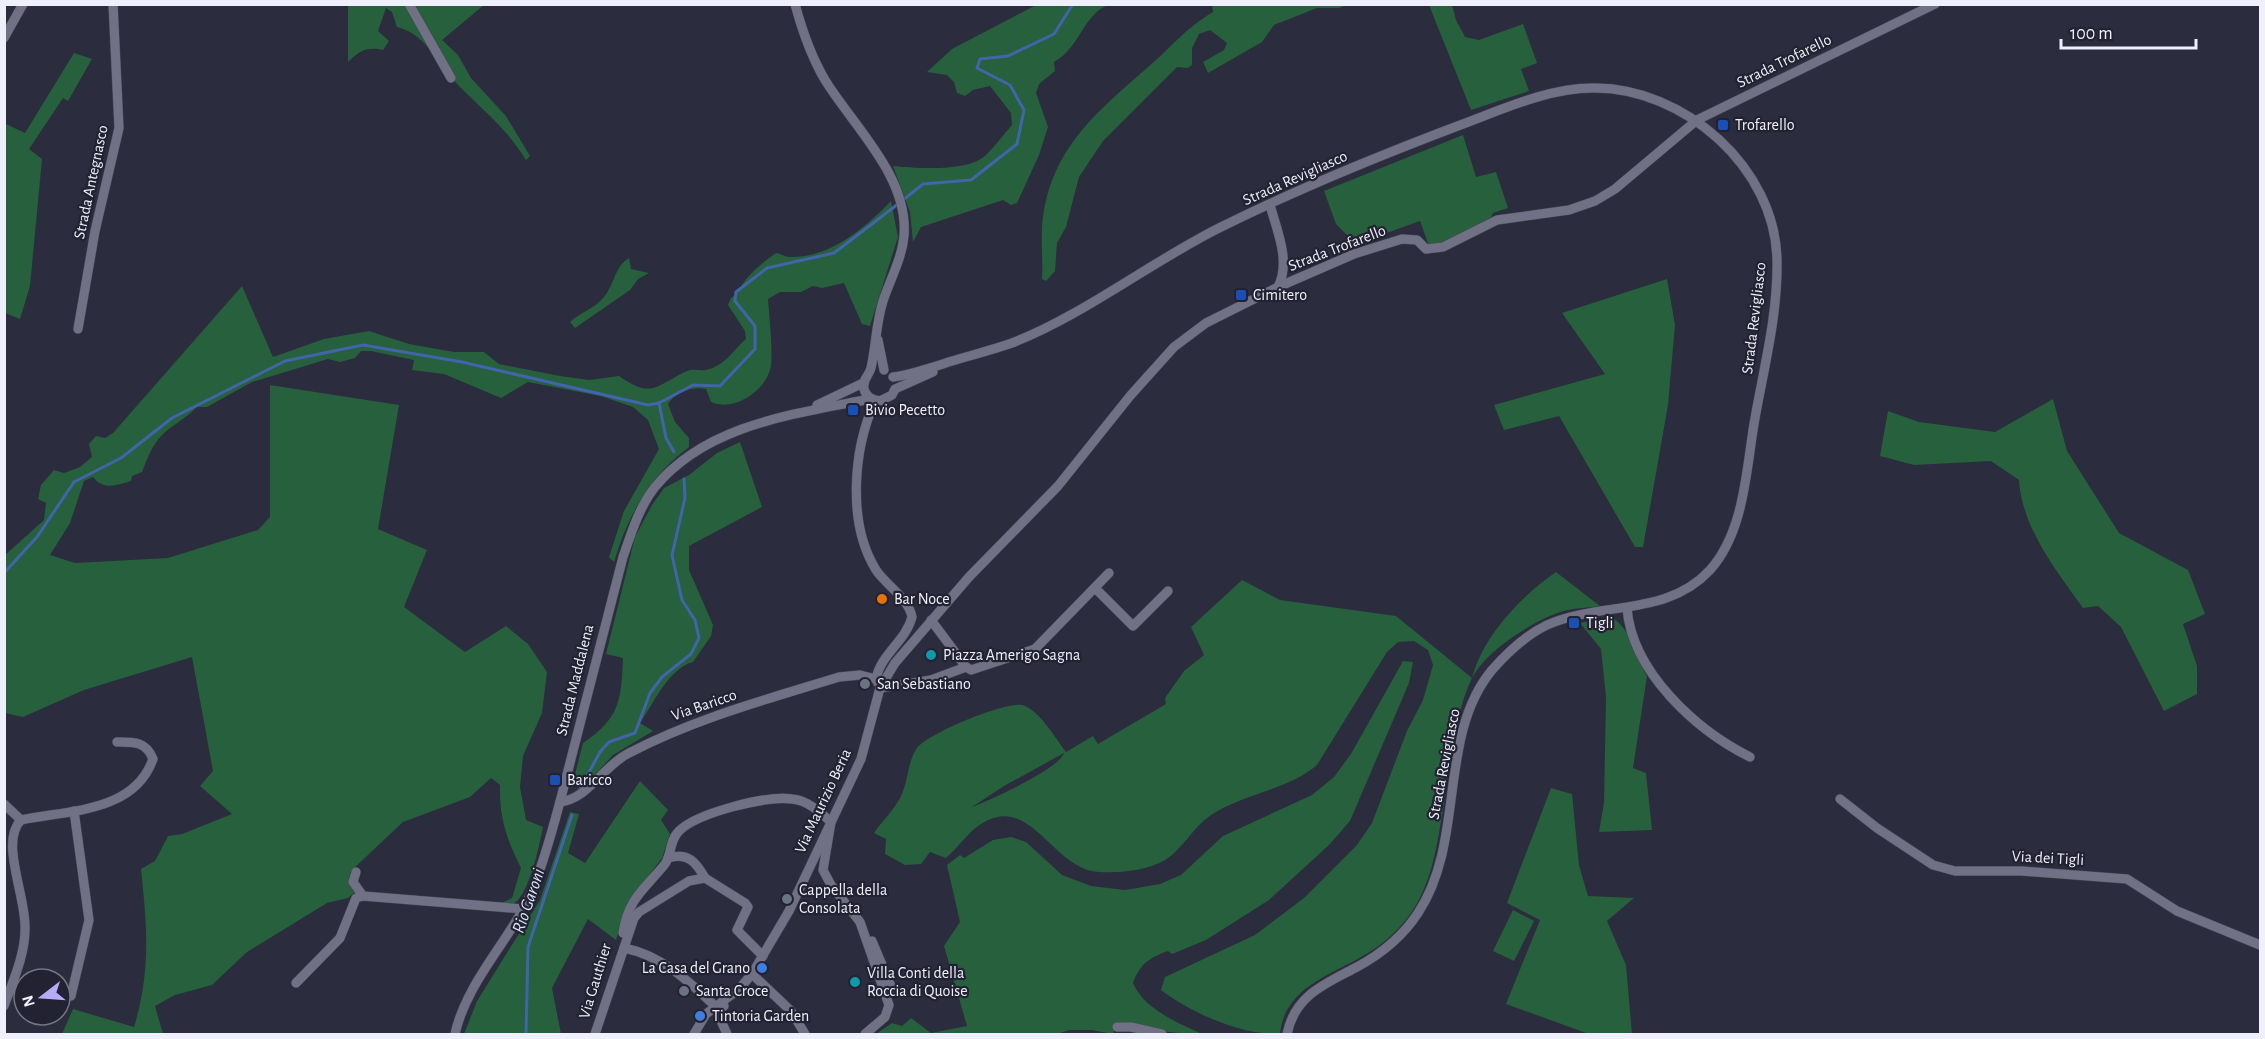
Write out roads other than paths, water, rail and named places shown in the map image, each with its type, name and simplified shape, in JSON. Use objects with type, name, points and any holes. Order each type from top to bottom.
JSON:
[{"type":"street","points":[[4,38],[23,4]]},
{"type":"street","name":"Strada Antegnasco","points":[[78,329],[95,231],[119,128],[113,4]]},
{"type":"street","points":[[409,4],[451,78]]},
{"type":"street","points":[[795,4],[802,30],[824,78],[876,151],[895,188],[904,214],[904,237],[882,302],[871,372],[863,383],[866,395],[873,400],[865,424],[859,471],[857,492],[860,528],[868,556],[882,578],[907,606],[912,617],[906,632],[888,654],[878,683]]},
{"type":"street","name":"Strada Trofarello","points":[[931,620],[1059,486],[1130,396],[1174,347],[1206,323],[1278,287],[1354,254],[1402,239],[1417,240],[1426,249],[1443,246],[1497,220],[1569,210],[1595,201],[1615,189],[1697,120],[1935,4]]},
{"type":"street","name":"Strada Revigliasco","points":[[893,377],[1013,342],[1217,228],[1401,148],[1524,102],[1559,92],[1594,88],[1633,93],[1672,106],[1697,120],[1735,155],[1760,194],[1773,230],[1778,258],[1775,302],[1744,487],[1729,544],[1708,572],[1685,590],[1652,604],[1578,616],[1548,625],[1520,642],[1494,668],[1473,696],[1462,736],[1443,852],[1432,888],[1419,912],[1404,932],[1386,948],[1311,991],[1292,1015],[1287,1035]]},
{"type":"street","points":[[1270,205],[1283,252],[1282,279],[1278,287]]},
{"type":"street","points":[[877,332],[884,370],[893,377],[895,389]]},
{"type":"street","name":"Strada Revigliasco","points":[[873,400],[887,400],[895,389],[966,356]]},
{"type":"street","points":[[871,372],[884,370]]},
{"type":"street","name":"Strada Maddalena","points":[[455,1035],[459,1016],[481,976],[524,909],[537,880],[560,802],[622,557],[634,525],[654,488],[676,467],[704,447],[734,432],[804,410],[863,383]]},
{"type":"street","name":"Strada Maddalena","points":[[804,410],[873,400]]},
{"type":"street","points":[[878,683],[931,620],[966,667],[971,670],[1035,649],[1109,573]]},
{"type":"street","points":[[1095,588],[1133,626],[1168,591]]},
{"type":"street","points":[[1627,608],[1631,633],[1639,654],[1650,671],[1703,728],[1720,742],[1750,757]]},
{"type":"street","points":[[878,683],[931,680],[966,667]]},
{"type":"street","name":"Via Baricco","points":[[560,802],[577,798],[626,754],[693,723],[839,677],[860,675],[878,683]]},
{"type":"street","name":"Via Maurizio Beria","points":[[694,1035],[706,1014],[717,1008],[739,989],[752,974],[789,911],[861,759],[878,683]]},
{"type":"street","points":[[4,1006],[20,958],[25,926],[24,909],[5,849],[5,837],[12,825],[21,820],[99,808],[141,780],[149,770],[153,759],[150,750],[142,744],[117,742]]},
{"type":"street","name":"Via Gauthier","points":[[595,1035],[624,948],[626,917],[643,887],[668,858],[670,844],[682,828],[731,808],[793,798],[805,802],[831,822]]},
{"type":"street","name":"Via dei Tigli","points":[[1840,799],[1876,828],[1933,865],[1955,871],[2033,872],[2127,879],[2177,911],[2260,945]]},
{"type":"street","points":[[4,804],[21,820]]},
{"type":"street","points":[[72,992],[89,920],[74,811]]},
{"type":"street","points":[[831,822],[823,870],[835,891],[855,913],[886,993],[889,1010],[885,1017],[865,1035]]},
{"type":"street","points":[[668,858],[690,858],[696,862],[705,878],[745,903],[748,907],[737,930],[763,956]]},
{"type":"street","points":[[356,872],[353,882],[363,896]]},
{"type":"street","points":[[705,878],[682,884],[639,912],[630,925],[624,948],[640,951],[655,959],[695,987],[717,1008]]},
{"type":"street","points":[[296,983],[340,938],[356,898],[363,896],[524,909]]},
{"type":"street","points":[[867,939],[877,948],[893,991]]},
{"type":"street","points":[[752,974],[791,1011],[805,1035]]},
{"type":"street","points":[[728,1035],[717,1012],[739,989]]},
{"type":"street","points":[[1117,1027],[1142,1029],[1161,1035]]},
{"type":"waterway","points":[[903,200],[923,184],[971,180],[1017,144],[1024,110],[1010,85],[977,68],[980,59],[1008,56],[1054,34],[1073,4]]},
{"type":"waterway","points":[[4,573],[37,537],[74,482],[121,458],[172,418],[285,361],[363,345],[462,362],[648,405],[659,403],[693,385],[720,386],[755,349],[755,326],[735,301],[736,292],[767,268],[834,253],[898,204]]},
{"type":"waterway","name":"Rio Garoni","points":[[659,403],[666,438],[674,452]]},
{"type":"waterway","name":"Rio Garoni","points":[[580,789],[600,752],[609,742],[635,733],[650,693],[662,677],[691,654],[699,638],[695,620],[682,600],[672,555],[685,498],[684,479]]},
{"type":"waterway","name":"Rio Garoni","points":[[526,1034],[528,947],[572,815]]},
{"type":"place","name":"Trofarello","points":[[1723,125]]},
{"type":"place","name":"Cimitero","points":[[1241,295]]},
{"type":"place","name":"Bivio Pecetto","points":[[853,410]]},
{"type":"place","name":"Bar Noce","points":[[882,599]]},
{"type":"place","name":"Tigli","points":[[1574,623]]},
{"type":"place","name":"Piazza Amerigo Sagna","points":[[931,655]]},
{"type":"place","name":"San Sebastiano","points":[[865,684]]},
{"type":"place","name":"Baricco","points":[[555,780]]},
{"type":"place","name":"Cappella della Consolata","points":[[787,899]]},
{"type":"place","name":"La Casa del Grano","points":[[762,968]]},
{"type":"place","name":"Villa Conti della Roccia di Quoise","points":[[855,982]]},
{"type":"place","name":"Santa Croce","points":[[684,991]]},
{"type":"place","name":"Tintoria Garden","points":[[700,1016]]}]
